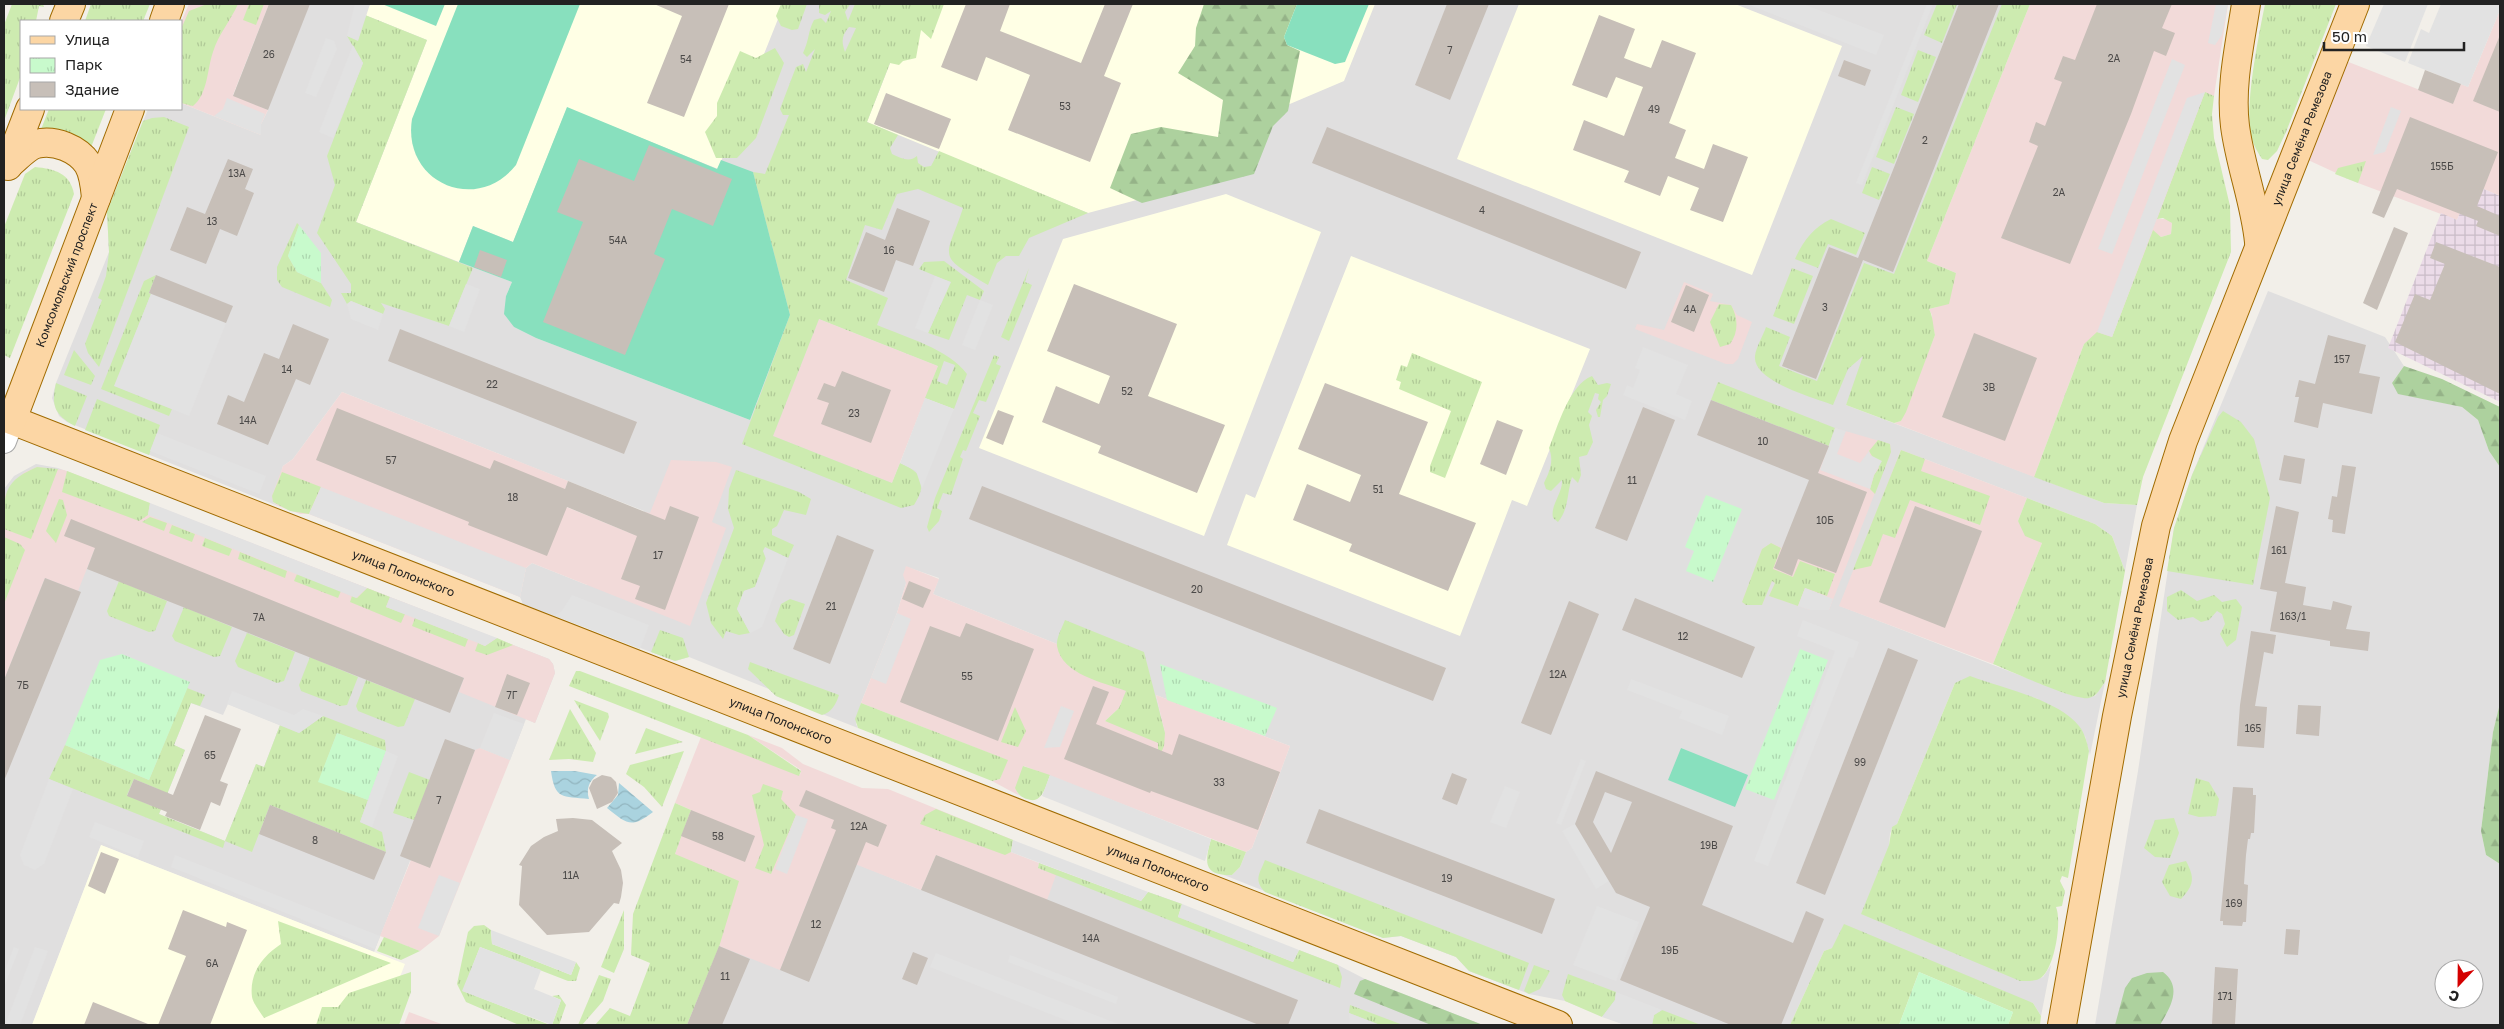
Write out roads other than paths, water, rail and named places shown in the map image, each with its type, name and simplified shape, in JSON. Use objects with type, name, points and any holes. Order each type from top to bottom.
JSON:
[{"type":"main road","points":[[164,20],[170,4]]},
{"type":"main road","name":"улица Семёна Ремезова","points":[[2246,4],[2236,71],[2235,124],[2241,158],[2256,214],[2260,244]]},
{"type":"main road","name":"улица Семёна Ремезова","points":[[2062,1025],[2117,716],[2156,526],[2183,441],[2355,4]]},
{"type":"main road","points":[[6,171],[30,110]]},
{"type":"main road","name":"Комсомольский проспект","points":[[6,426],[130,110]]},
{"type":"main road","points":[[6,171],[35,144],[61,145],[74,151],[88,165],[93,177],[96,198]]},
{"type":"main road","points":[[2241,158],[2249,167],[2266,176],[2280,173],[2292,162]]},
{"type":"main road","name":"улица Полонского","points":[[6,426],[1558,1025]]},
{"type":"water","points":[[551,771],[575,771],[597,775],[589,786],[589,799],[561,795],[555,787]]},
{"type":"water","points":[[619,783],[653,812],[639,821],[629,822],[607,808],[618,795]]}]
